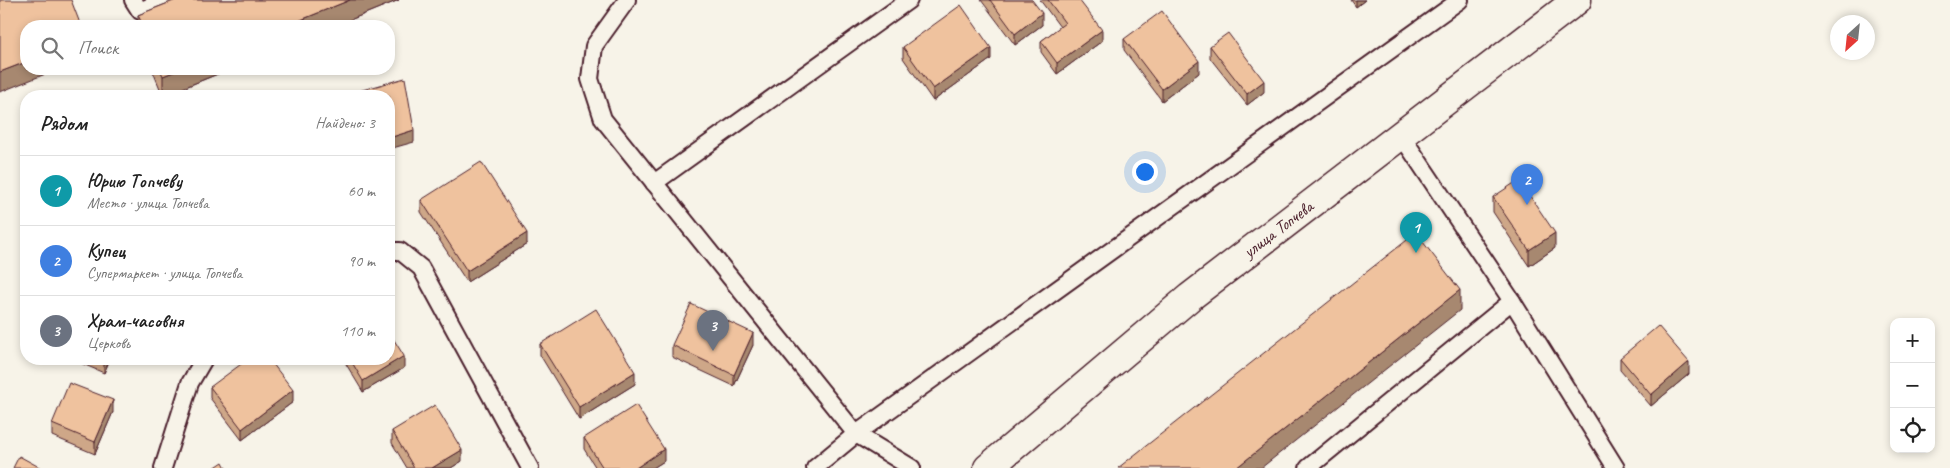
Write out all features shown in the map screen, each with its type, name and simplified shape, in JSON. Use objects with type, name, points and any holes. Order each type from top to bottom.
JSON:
[{"type":"street","name":"улица Топчева","points":[[988,468],[1190,297],[1575,1]]},
{"type":"lane","points":[[134,0],[140,11],[164,0]]},
{"type":"lane","points":[[627,0],[594,46],[590,79],[602,119],[856,434],[912,468]]},
{"type":"lane","points":[[654,183],[909,0]]},
{"type":"lane","points":[[815,468],[856,434],[1460,0]]},
{"type":"lane","points":[[1401,135],[1512,301],[1616,468]]},
{"type":"lane","points":[[395,251],[400,251],[421,268],[530,468]]},
{"type":"lane","points":[[1308,468],[1512,301]]},
{"type":"lane","points":[[163,468],[190,383],[200,365]]},
{"type":"building","points":[[0,0],[71,0],[79,20],[20,20],[20,64],[0,72]]},
{"type":"building","points":[[176,0],[350,0],[301,20],[140,20],[138,15]]},
{"type":"building","points":[[990,0],[1032,0],[1042,13],[1015,34]]},
{"type":"building","points":[[1048,0],[1079,0],[1102,30],[1057,63],[1041,41],[1065,23]]},
{"type":"building","points":[[961,5],[991,48],[933,89],[903,47]]},
{"type":"building","points":[[1162,11],[1199,61],[1162,89],[1124,39]]},
{"type":"building","points":[[1228,33],[1264,81],[1247,94],[1210,46]]},
{"type":"building","points":[[405,78],[414,130],[395,136],[395,90],[362,90]]},
{"type":"building","points":[[481,162],[527,233],[467,271],[421,200]]},
{"type":"building","points":[[1519,180],[1555,233],[1529,250],[1493,197]]},
{"type":"building","points":[[1416,233],[1460,290],[1236,468],[1118,468]]},
{"type":"building","points":[[691,304],[753,333],[734,375],[672,345]]},
{"type":"building","points":[[596,309],[635,372],[579,407],[540,344]]},
{"type":"building","points":[[1658,326],[1689,362],[1651,395],[1620,358]]},
{"type":"building","points":[[395,342],[404,356],[395,361]]},
{"type":"building","points":[[240,365],[274,365],[293,390],[242,429],[210,387]]},
{"type":"building","points":[[354,365],[389,365],[363,381]]},
{"type":"building","points":[[69,383],[113,400],[95,442],[52,424]]},
{"type":"building","points":[[435,405],[462,450],[432,468],[414,468],[392,431]]},
{"type":"building","points":[[636,405],[664,449],[636,468],[603,468],[584,438]]},
{"type":"building","points":[[19,456],[41,468],[13,468]]},
{"type":"building","points":[[223,462],[226,468],[214,468]]},
{"type":"place","name":"Купец","points":[[1527,205]]},
{"type":"place","name":"Юрию Топчеву","points":[[1416,253]]},
{"type":"place","name":"Храм-часовня","points":[[713,351]]}]
